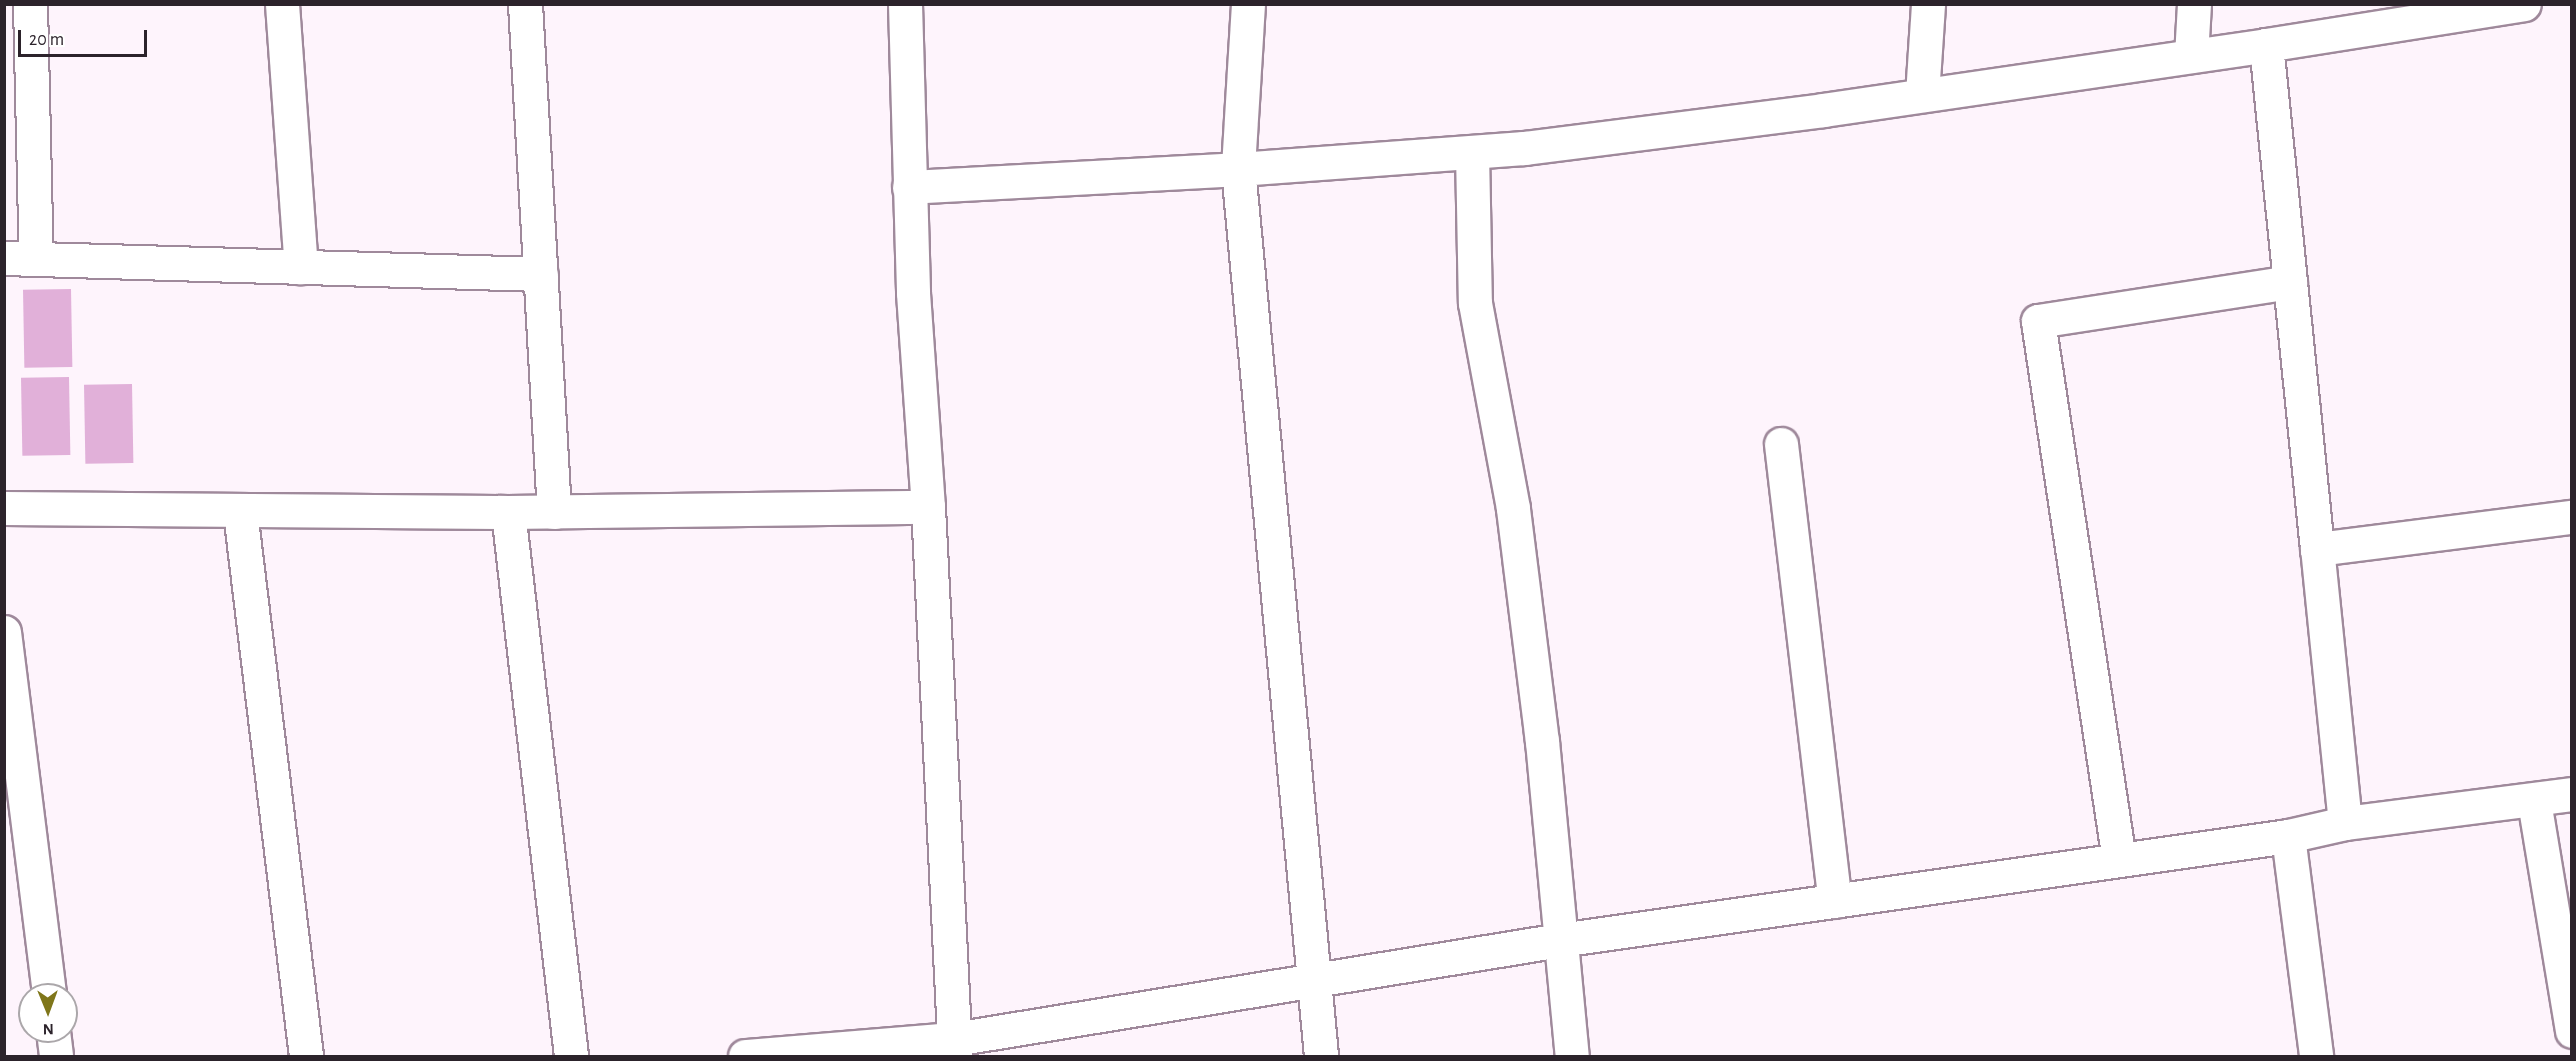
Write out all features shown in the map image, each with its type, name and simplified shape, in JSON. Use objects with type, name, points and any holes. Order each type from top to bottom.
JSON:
[{"type":"street","points":[[30,4],[20,258],[541,274]]},
{"type":"street","points":[[282,4],[301,267]]},
{"type":"street","points":[[525,4],[554,512]]},
{"type":"street","points":[[904,4],[909,187],[928,507],[955,1048]]},
{"type":"street","points":[[1248,4],[1238,169],[1321,1056]]},
{"type":"street","points":[[1922,95],[1928,4]]},
{"type":"street","points":[[2192,56],[2194,4]]},
{"type":"street","points":[[909,187],[1238,169],[1472,152],[1922,95],[2266,45],[2439,11],[2524,4]]},
{"type":"street","points":[[2266,45],[2345,823]]},
{"type":"street","points":[[1472,152],[1475,303],[1513,509],[1542,741],[1572,1056]]},
{"type":"street","points":[[2119,860],[2038,321],[2290,282]]},
{"type":"street","points":[[1781,444],[1835,902]]},
{"type":"street","points":[[4,508],[240,512],[554,512],[928,507]]},
{"type":"street","points":[[240,512],[306,1056]]},
{"type":"street","points":[[508,512],[571,1056]]},
{"type":"street","points":[[2317,549],[2571,517]]},
{"type":"street","points":[[4,632],[48,983]]},
{"type":"street","points":[[745,1056],[955,1048],[1313,979],[1560,940],[2288,836],[2345,823],[2534,801],[2571,794]]},
{"type":"street","points":[[2534,801],[2571,1031]]},
{"type":"street","points":[[2288,836],[2316,1056]]},
{"type":"building","points":[[71,289],[72,367],[24,368],[23,290]]},
{"type":"building","points":[[69,377],[70,455],[22,456],[21,378]]},
{"type":"building","points":[[132,384],[133,463],[85,464],[84,385]]}]
